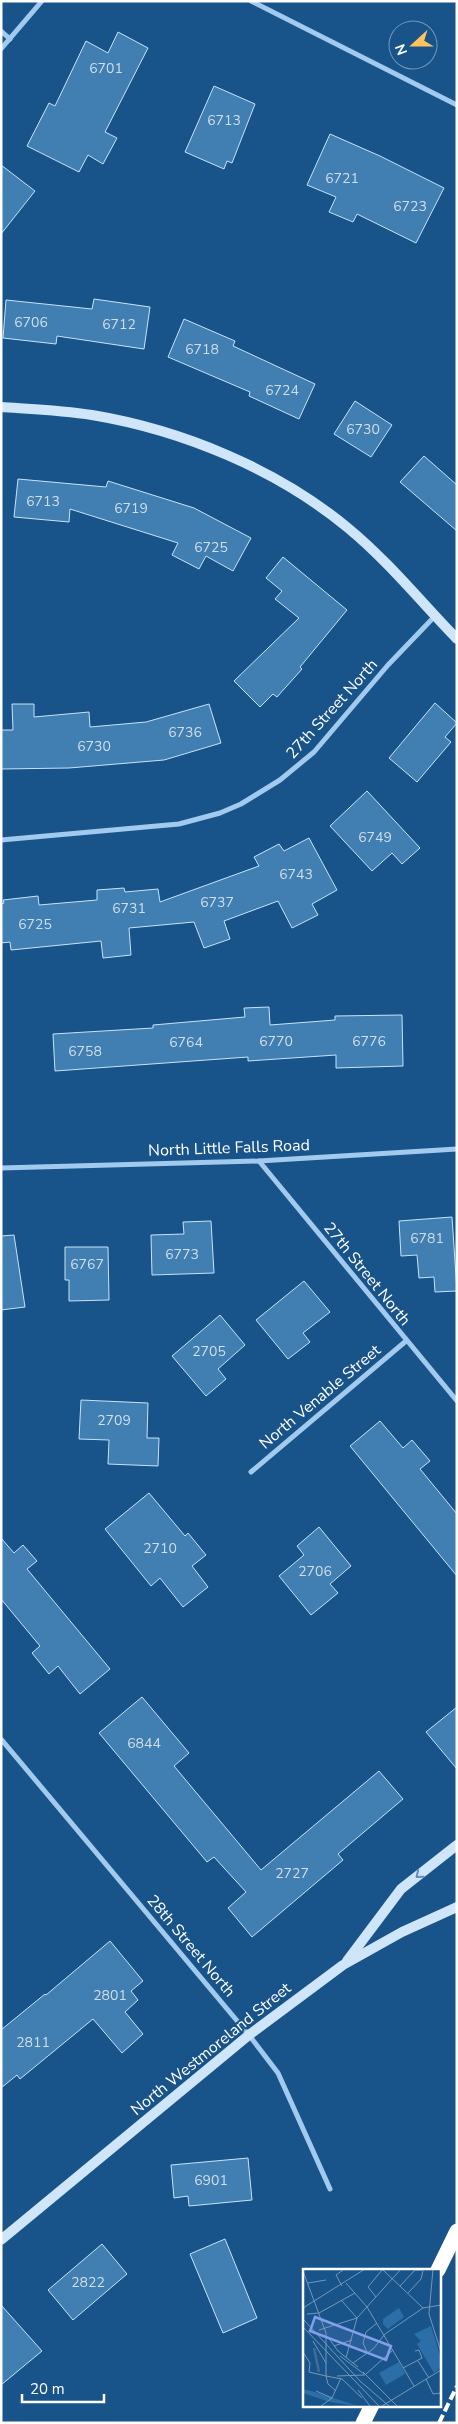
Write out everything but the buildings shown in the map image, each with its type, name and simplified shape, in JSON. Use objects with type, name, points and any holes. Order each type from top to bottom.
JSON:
[{"type":"highway","points":[[438,2269],[456,2232]]},
{"type":"highway","points":[[363,2423],[372,2406]]},
{"type":"main road","points":[[1,407],[82,414],[113,420],[202,446],[284,484],[347,527],[384,562],[457,639]]},
{"type":"main road","points":[[343,1966],[401,1889],[457,1845]]},
{"type":"main road","name":"North Westmoreland Street","points":[[1,2240],[249,2035],[343,1966],[402,1932],[457,1907]]},
{"type":"street","points":[[1,49],[42,1]]},
{"type":"street","points":[[251,1],[457,105]]},
{"type":"street","points":[[1,31],[10,38]]},
{"type":"street","name":"27th Street North","points":[[1,840],[179,824],[220,813],[241,804],[280,780],[314,752],[388,665],[435,616]]},
{"type":"street","name":"North Little Falls Road","points":[[1,1168],[259,1161],[457,1149]]},
{"type":"street","name":"27th Street North","points":[[259,1161],[457,1401]]},
{"type":"street","name":"North Venable Street","points":[[251,1472],[406,1341]]},
{"type":"street","name":"28th Street North","points":[[1,1739],[249,2035],[278,2073],[330,2189]]},
{"type":"railway","points":[[439,2423],[457,2386]]}]
